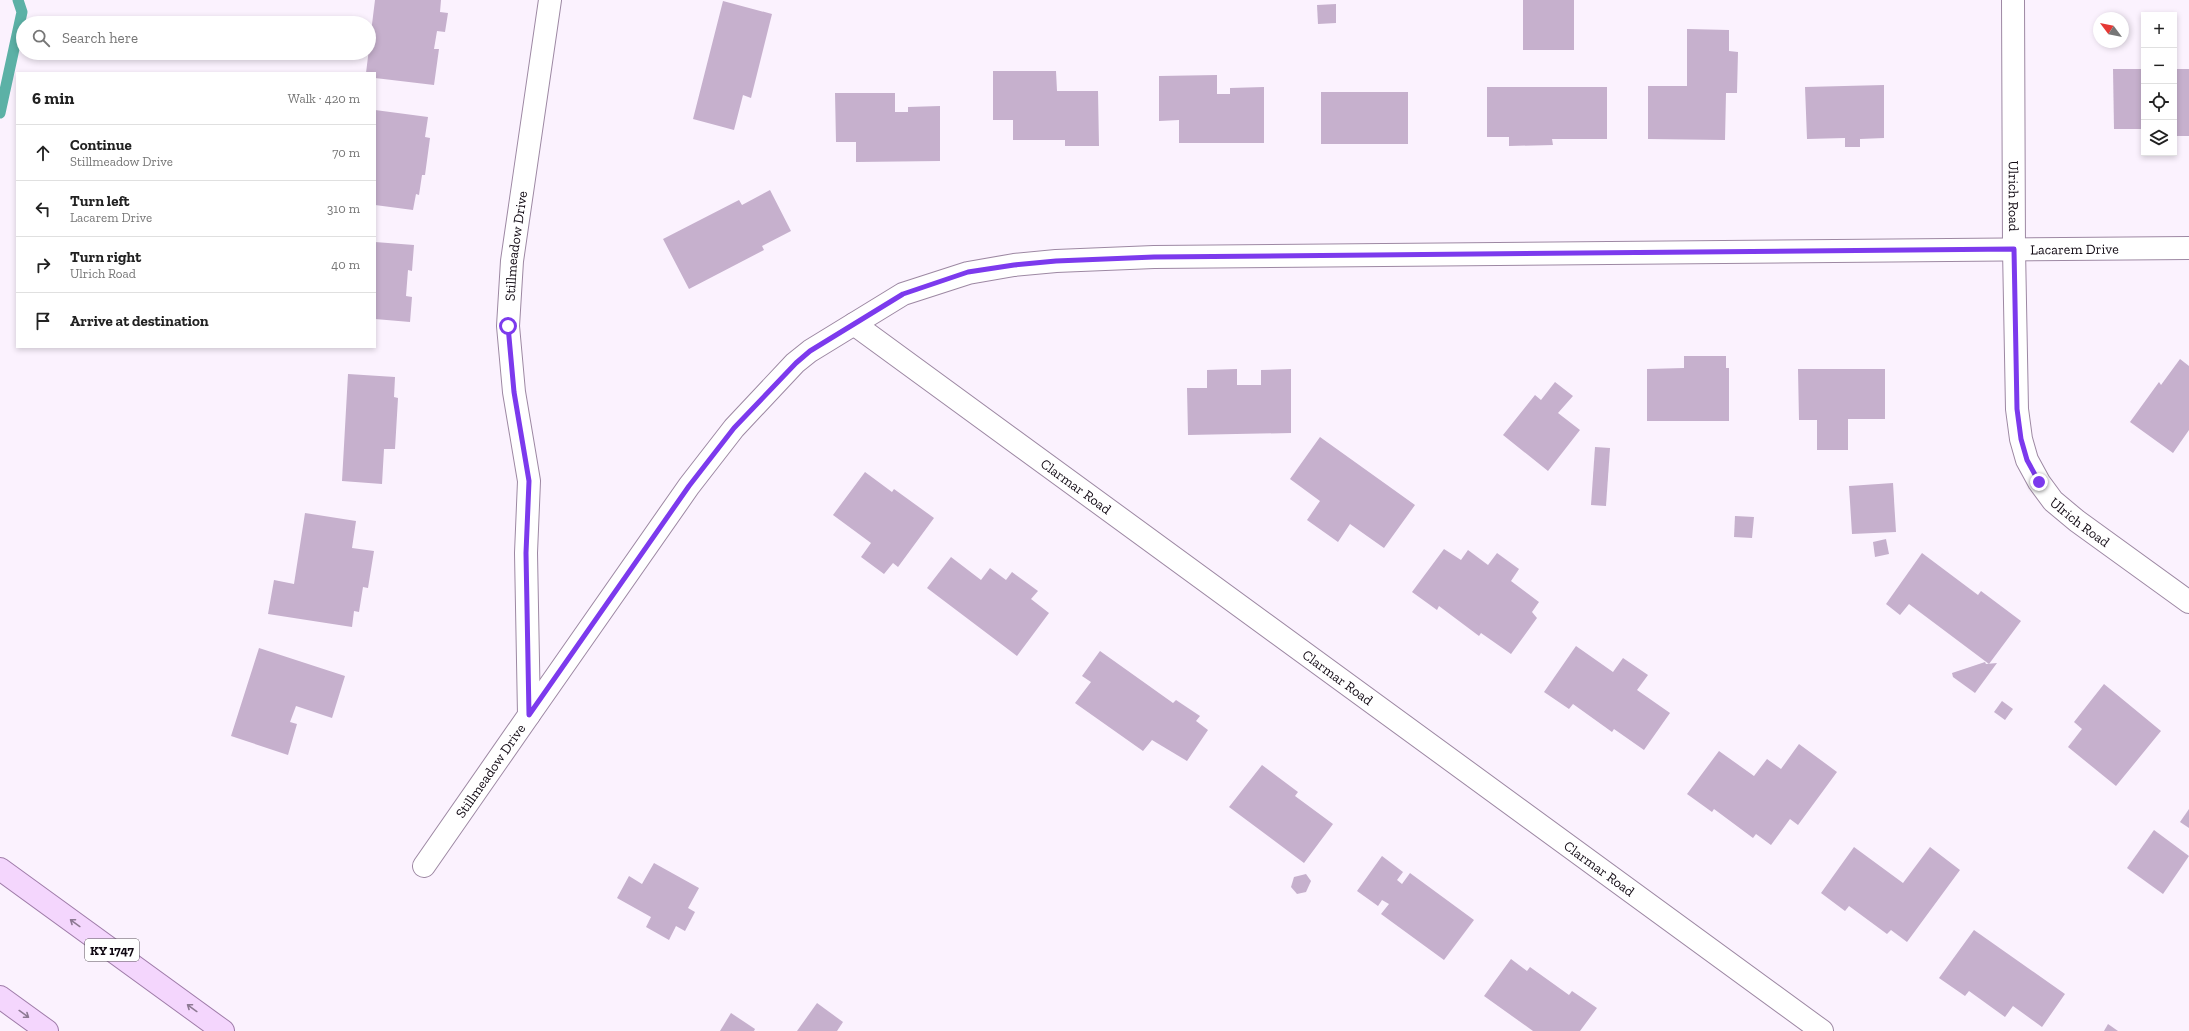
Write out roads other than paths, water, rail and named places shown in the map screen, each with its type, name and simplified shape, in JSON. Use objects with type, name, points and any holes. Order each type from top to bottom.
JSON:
[{"type":"main road","name":"KY 1747","points":[[0,868],[223,1031]]},
{"type":"main road","points":[[0,997],[47,1031]]},
{"type":"street","name":"Stillmeadow Drive","points":[[424,866],[529,715],[526,553],[529,481],[514,392],[508,326],[512,261],[550,0]]},
{"type":"street","name":"Ulrich Road","points":[[2013,0],[2014,249],[2017,409],[2021,439],[2027,460],[2039,482],[2053,501],[2077,521],[2189,602]]},
{"type":"street","name":"Lacarem Drive","points":[[529,715],[689,486],[734,428],[796,363],[810,351],[903,294],[935,282],[976,271],[1056,261],[1154,257],[2189,248]]},
{"type":"street","name":"Clarmar Road","points":[[854,324],[1822,1031]]},
{"type":"waterway","points":[[18,0],[22,12],[21,16]]},
{"type":"waterway","points":[[0,113],[16,40]]}]
